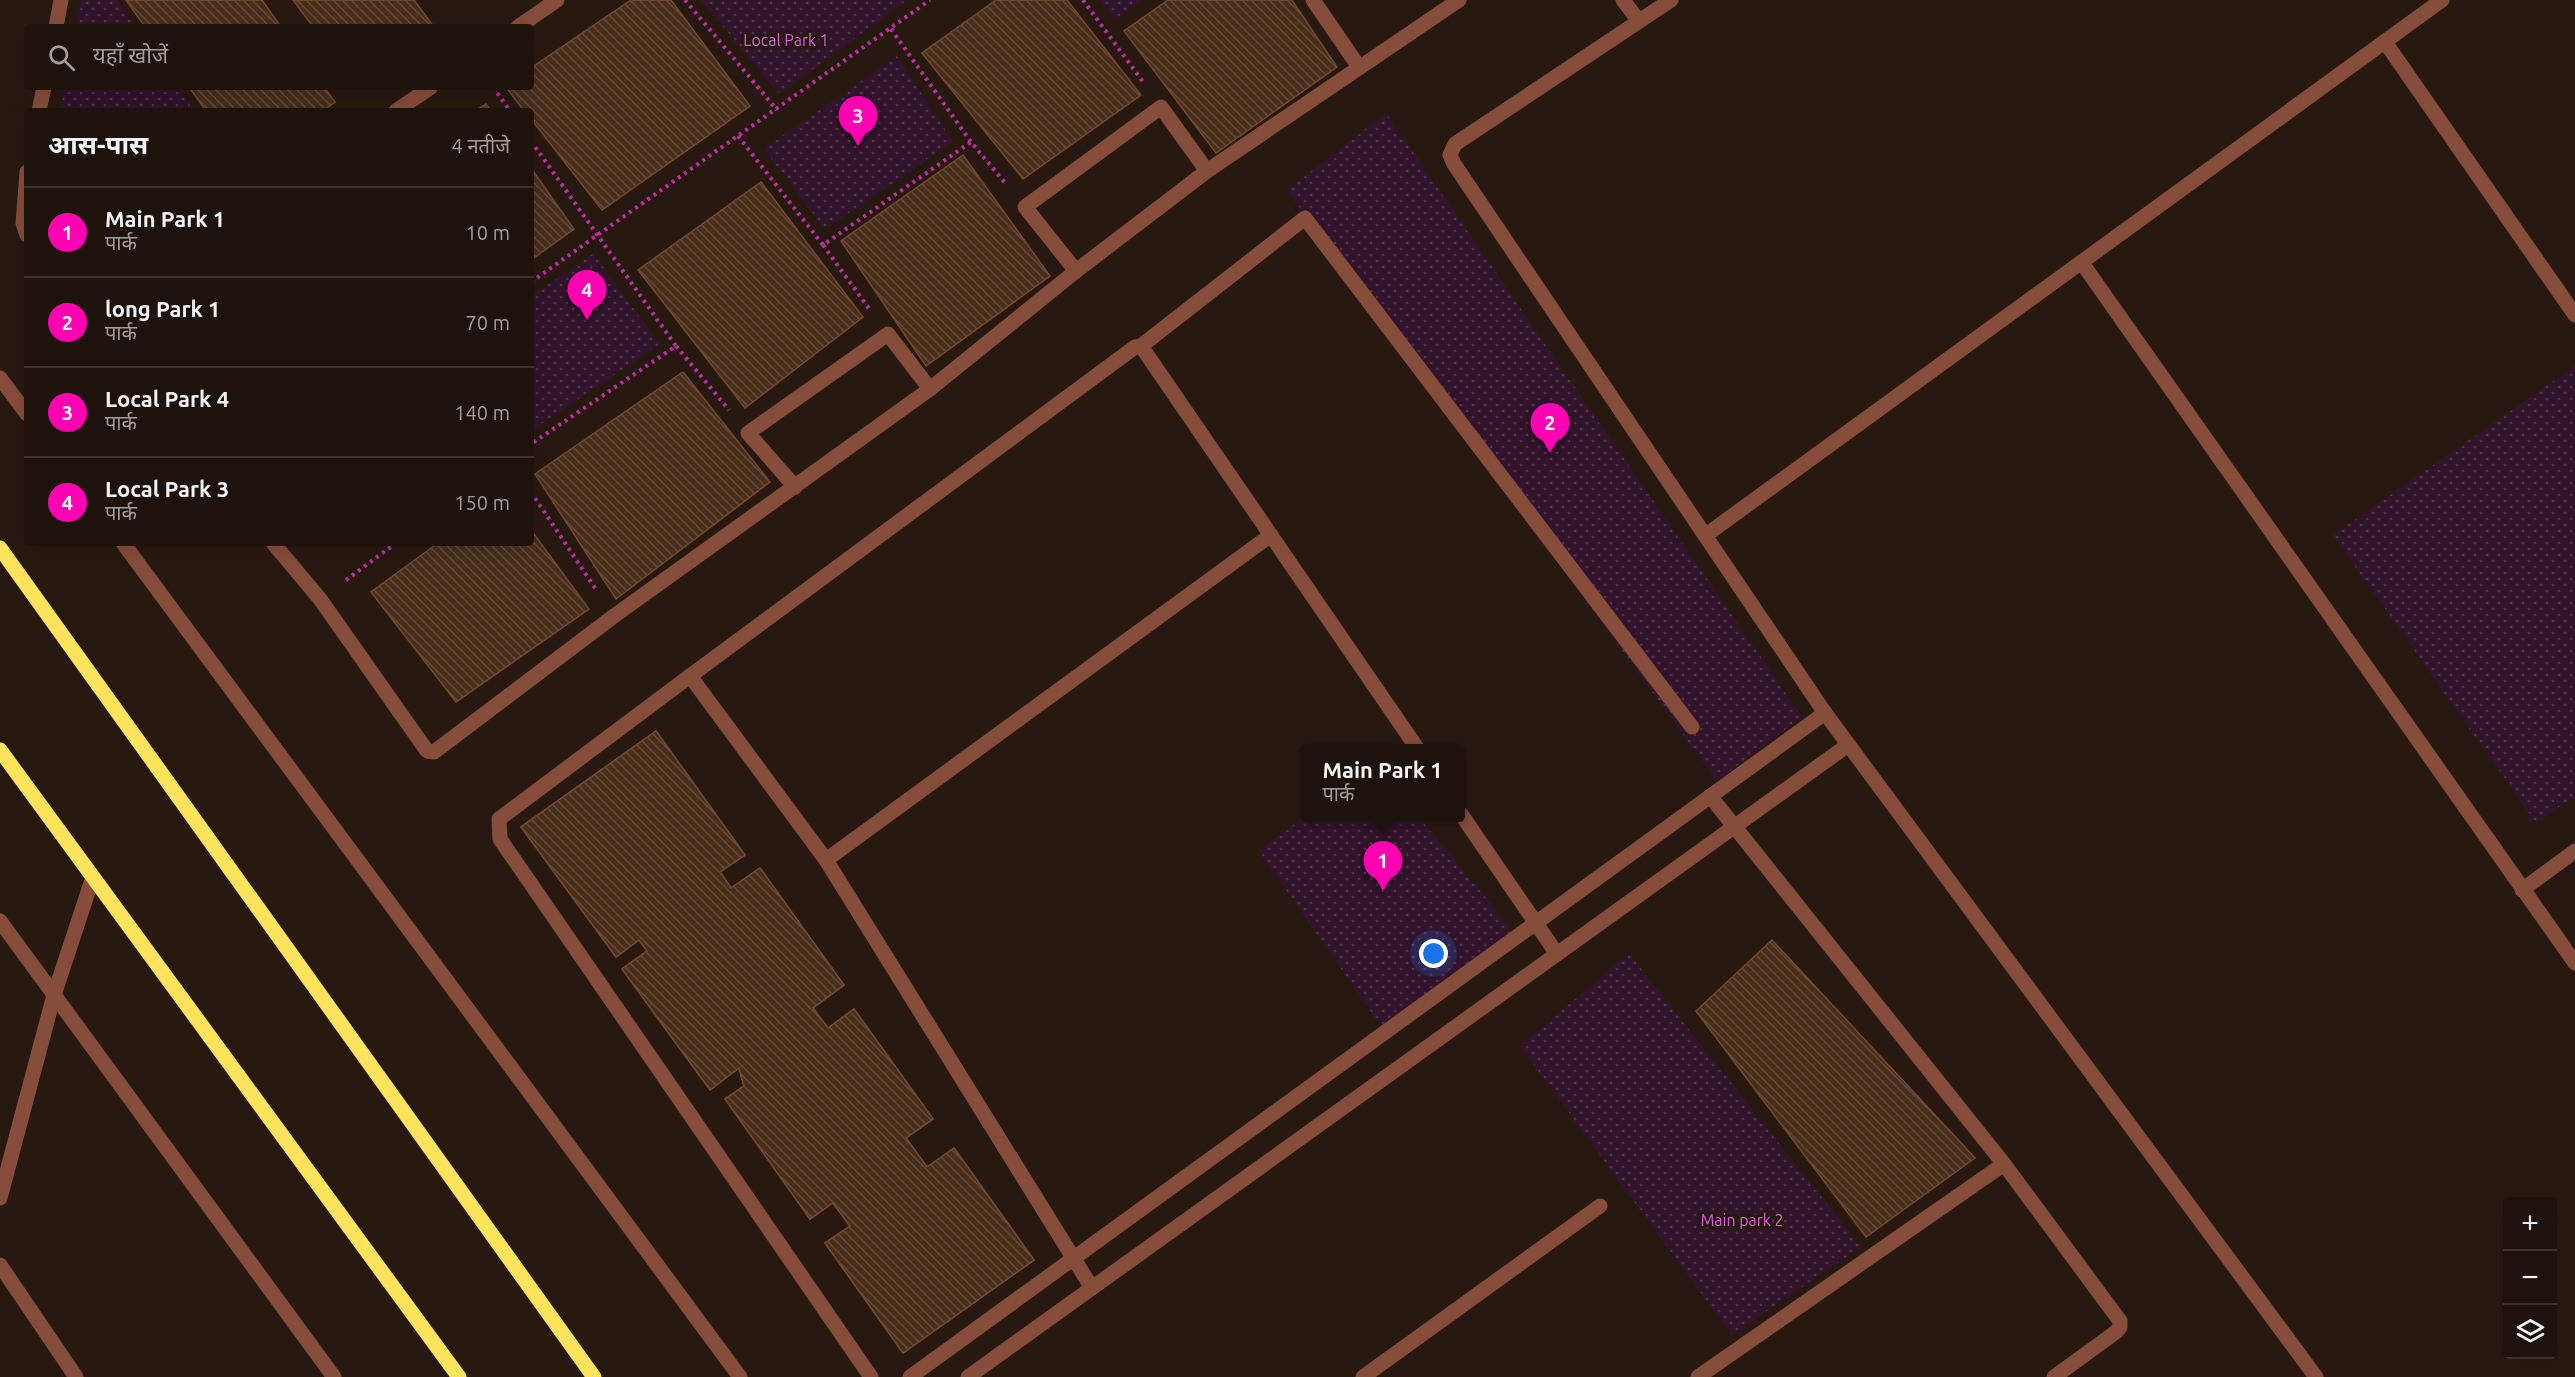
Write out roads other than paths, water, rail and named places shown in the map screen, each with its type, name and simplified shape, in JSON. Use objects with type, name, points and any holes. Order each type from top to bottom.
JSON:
[{"type":"main road","points":[[0,548],[594,1377]]},
{"type":"main road","points":[[0,750],[459,1377]]},
{"type":"street","points":[[57,24],[61,0]]},
{"type":"street","points":[[522,24],[557,0]]},
{"type":"street","points":[[1313,0],[1359,67]]},
{"type":"street","points":[[276,546],[320,599],[427,751],[434,752],[614,616],[930,389],[1076,271],[1207,171],[1459,0]]},
{"type":"street","points":[[1623,0],[1638,20]]},
{"type":"street","points":[[1671,0],[1455,144],[1450,155],[1825,713],[2310,1375]]},
{"type":"street","points":[[1706,535],[2442,0]]},
{"type":"street","points":[[2385,42],[2575,315]]},
{"type":"street","points":[[40,108],[43,90]]},
{"type":"street","points":[[400,108],[427,90]]},
{"type":"street","points":[[1076,271],[1025,207],[1161,107],[1207,171]]},
{"type":"street","points":[[24,203],[22,223],[24,228]]},
{"type":"street","points":[[871,1377],[500,838],[499,819],[1116,361],[1142,346],[1305,218],[1692,727]]},
{"type":"street","points":[[2082,263],[2575,963]]},
{"type":"street","points":[[795,487],[748,433],[888,334],[930,389]]},
{"type":"street","points":[[1142,346],[1414,744]]},
{"type":"street","points":[[0,378],[24,410]]},
{"type":"street","points":[[826,860],[1271,536]]},
{"type":"street","points":[[125,546],[740,1377]]},
{"type":"street","points":[[690,676],[826,860],[1092,1288]]},
{"type":"street","points":[[910,1377],[1825,713]]},
{"type":"street","points":[[968,1377],[1848,745]]},
{"type":"street","points":[[1710,796],[2004,1164],[2120,1321],[2120,1327],[2115,1332],[2054,1377]]},
{"type":"street","points":[[1465,820],[1557,954]]},
{"type":"street","points":[[2522,890],[2575,850]]},
{"type":"street","points":[[0,1197],[54,995],[93,877]]},
{"type":"street","points":[[0,921],[334,1377]]},
{"type":"street","points":[[1698,1377],[2004,1164]]},
{"type":"street","points":[[1363,1377],[1599,1206]]},
{"type":"street","points":[[0,1265],[76,1377]]},
{"type":"place","name":"Local Park 4","points":[[858,146]]},
{"type":"place","name":"Local Park 3","points":[[587,320]]},
{"type":"place","name":"long Park 1","points":[[1550,453]]},
{"type":"place","name":"Main Park 1","points":[[1383,891]]},
{"type":"park label","name":"Local Park 1","points":[[786,40]]},
{"type":"park label","name":"Main park 2","points":[[1742,1220]]}]
